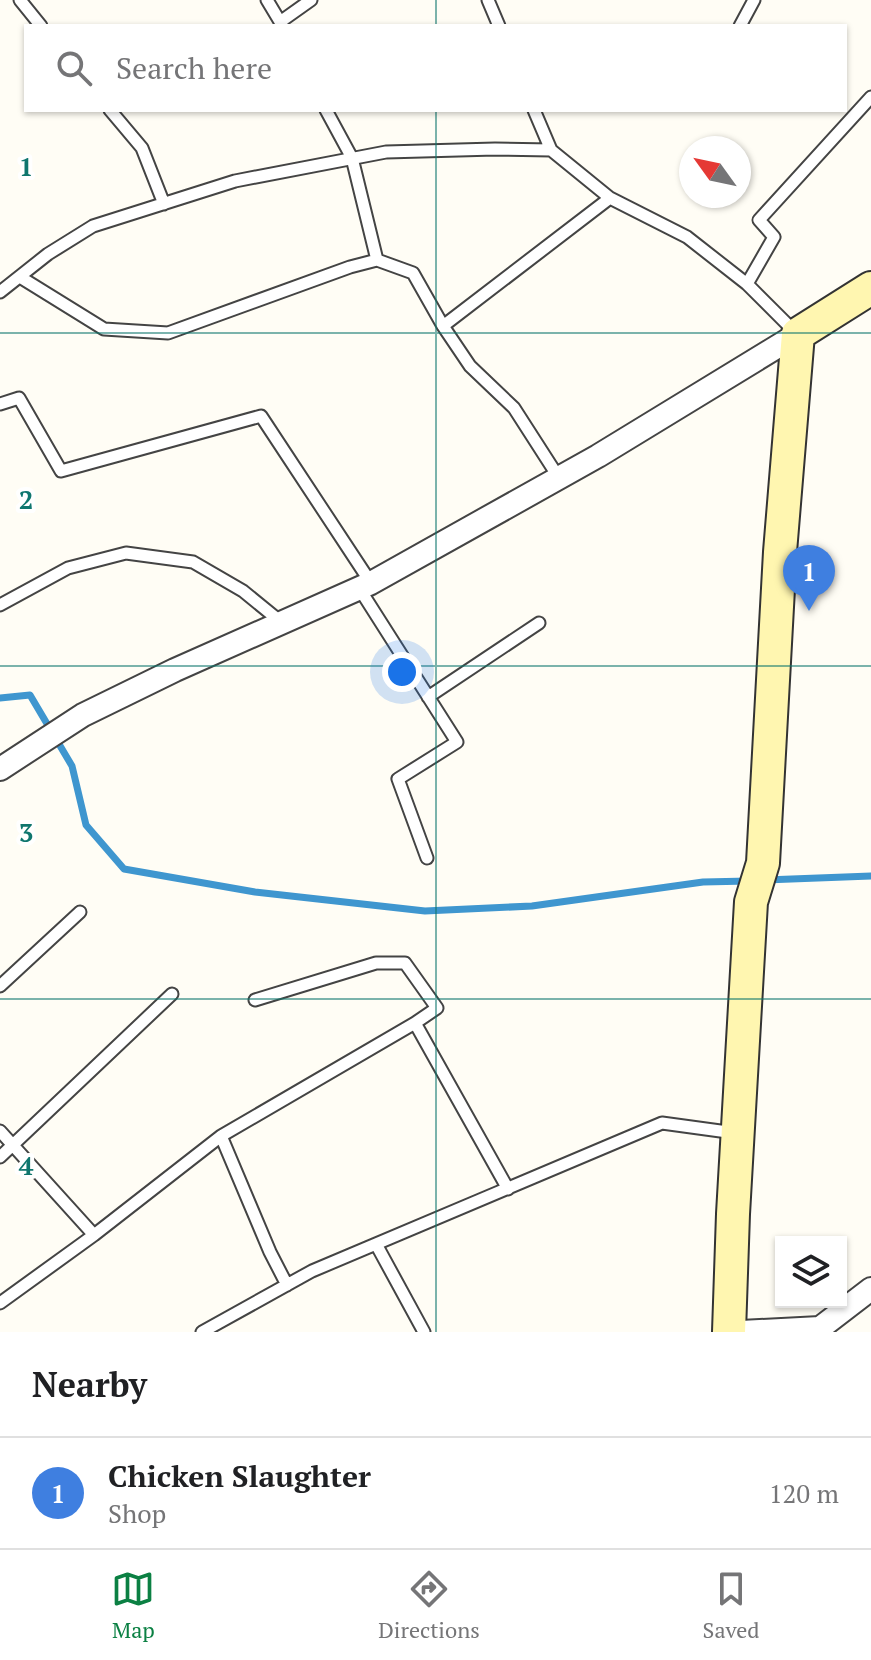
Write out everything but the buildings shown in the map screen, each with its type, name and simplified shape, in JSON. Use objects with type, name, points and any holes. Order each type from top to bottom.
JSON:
[{"type":"street","points":[[0,769],[72,723],[175,670],[365,585],[559,478],[871,288]]},
{"type":"street","points":[[729,1332],[751,902],[763,863],[780,552],[798,334]]},
{"type":"street","points":[[741,1332],[820,1328],[871,1289]]},
{"type":"lane","points":[[20,0],[39,24]]},
{"type":"lane","points":[[267,0],[281,24],[311,0]]},
{"type":"lane","points":[[488,0],[498,24]]},
{"type":"lane","points":[[741,24],[754,0]]},
{"type":"lane","points":[[747,284],[774,237],[759,220],[871,97]]},
{"type":"lane","points":[[112,112],[142,148],[164,204]]},
{"type":"lane","points":[[327,112],[352,158],[377,260]]},
{"type":"lane","points":[[535,112],[551,150],[610,198],[687,237],[747,284],[798,334]]},
{"type":"lane","points":[[0,292],[48,254],[93,226],[235,181],[386,152],[551,150]]},
{"type":"lane","points":[[443,326],[610,198]]},
{"type":"lane","points":[[20,277],[104,329],[168,333],[377,260],[413,273],[470,366],[514,408],[559,478]]},
{"type":"lane","points":[[0,404],[19,398],[61,471],[261,416],[457,742],[398,779],[427,858]]},
{"type":"lane","points":[[0,605],[68,568],[126,553],[193,562],[243,591],[281,623]]},
{"type":"lane","points":[[428,697],[539,623]]},
{"type":"lane","points":[[0,986],[80,912]]},
{"type":"lane","points":[[0,1303],[94,1235],[221,1136],[437,1008],[405,963],[376,963],[255,1000]]},
{"type":"lane","points":[[0,1157],[172,994]]},
{"type":"lane","points":[[415,1023],[508,1189]]},
{"type":"lane","points":[[202,1332],[312,1271],[662,1123],[738,1133]]},
{"type":"lane","points":[[0,1131],[94,1235]]},
{"type":"lane","points":[[221,1136],[287,1285]]},
{"type":"lane","points":[[376,1244],[424,1332]]},
{"type":"waterway","points":[[0,698],[30,695],[72,766],[86,825],[124,869],[255,892],[425,911],[532,906],[703,882],[749,881]]},
{"type":"waterway","points":[[765,880],[871,876]]},
{"type":"place","name":"Chicken Slaughter","points":[[809,611]]}]
